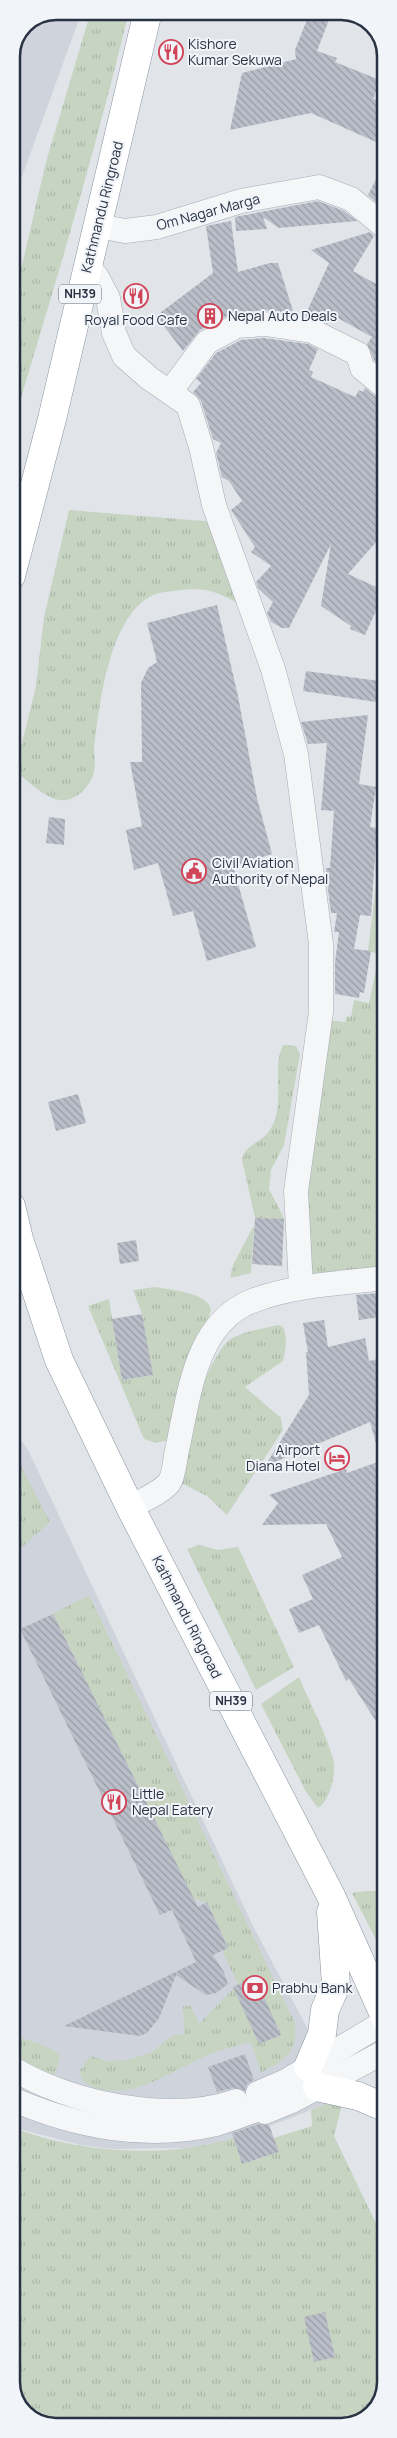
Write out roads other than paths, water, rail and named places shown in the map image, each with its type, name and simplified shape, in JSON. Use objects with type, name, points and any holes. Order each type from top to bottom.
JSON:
[{"type":"highway","name":"Kathmandu Ringroad","points":[[20,542],[52,419],[146,20]]},
{"type":"highway","name":"Kathmandu Ringroad","points":[[20,1239],[59,1360],[130,1507],[330,1896],[377,2000]]},
{"type":"highway","points":[[330,1896],[336,1985],[325,2010],[313,2077],[377,2104]]},
{"type":"street","name":"Om Nagar Marga","points":[[98,226],[125,231],[157,227],[241,201],[319,187],[351,199],[377,220]]},
{"type":"street","points":[[87,265],[97,277],[108,298],[114,333],[124,356],[148,378],[188,405],[201,447],[214,505],[273,669],[296,754],[321,944],[321,1012],[296,1184],[301,1287]]},
{"type":"street","points":[[170,392],[207,342],[237,326],[265,324],[312,331],[358,354],[362,368],[377,380]]},
{"type":"street","points":[[130,1507],[154,1495],[170,1482],[193,1381],[209,1337],[221,1321],[250,1302],[301,1287],[377,1279]]},
{"type":"street","points":[[313,2077],[377,2027]]},
{"type":"street","points":[[20,2103],[82,2124],[147,2131],[198,2127],[217,2124],[255,2104],[286,2081],[313,2077],[377,2054]]},
{"type":"street","points":[[20,2072],[43,2084],[98,2102],[155,2110],[217,2108],[255,2104]]},
{"type":"place","name":"Kishore Kumar Sekuwa","points":[[171,52]]},
{"type":"place","name":"Royal Food Cafe","points":[[136,296]]},
{"type":"place","name":"Nepal Auto Deals","points":[[210,316]]},
{"type":"place","name":"Civil Aviation Authority of Nepal","points":[[194,871]]},
{"type":"place","name":"Airport Diana Hotel","points":[[337,1458]]},
{"type":"place","name":"Little Nepal Eatery","points":[[114,1802]]},
{"type":"place","name":"Prabhu Bank","points":[[255,1988]]}]
